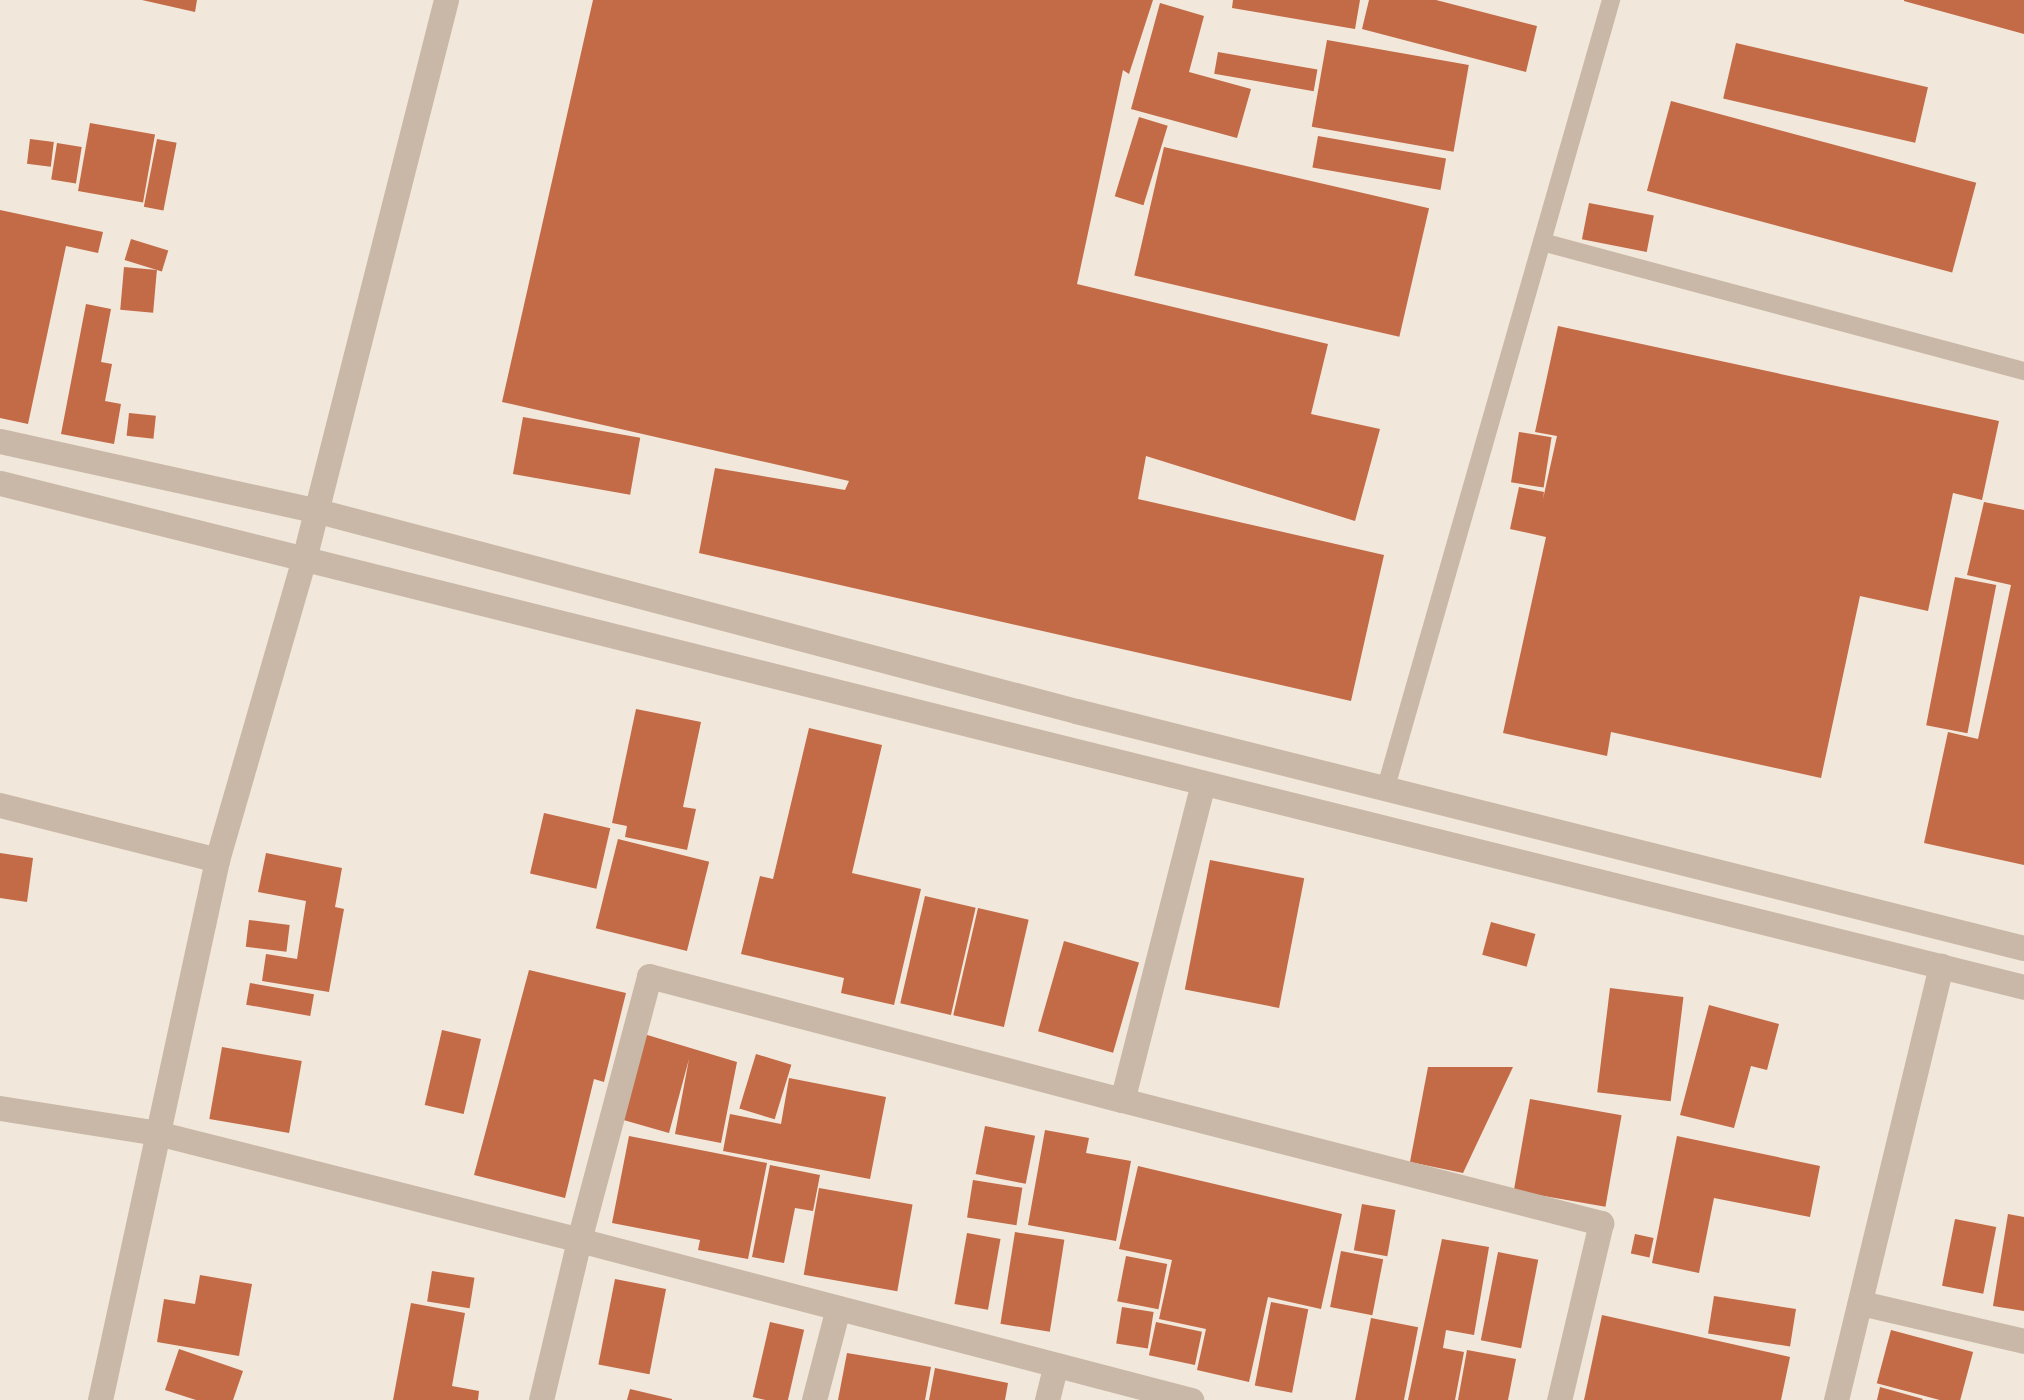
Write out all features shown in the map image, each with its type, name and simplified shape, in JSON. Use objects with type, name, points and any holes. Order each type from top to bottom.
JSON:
[{"type":"street","points":[[100,1400],[217,860],[318,511],[446,0]]},
{"type":"street","points":[[0,442],[318,511],[1076,711],[2024,948]]},
{"type":"street","points":[[0,483],[2024,987]]},
{"type":"street","points":[[1067,749],[1076,711]]},
{"type":"street","points":[[1122,1100],[1203,782]]},
{"type":"street","points":[[0,806],[217,860]]},
{"type":"street","points":[[1836,1400],[1941,966]]},
{"type":"street","points":[[541,1400],[649,976],[1602,1223],[1558,1400]]},
{"type":"street","points":[[0,1108],[157,1133],[1191,1400]]},
{"type":"street","points":[[1861,1304],[2024,1341]]},
{"type":"street","points":[[814,1400],[838,1308]]},
{"type":"street","points":[[1048,1400],[1056,1365]]},
{"type":"lane","points":[[1386,788],[1611,0]]},
{"type":"lane","points":[[1542,242],[2024,372]]},
{"type":"building","points":[[142,0],[197,0],[195,12]]},
{"type":"building","points":[[593,0],[1153,0],[1129,74],[1123,70],[1077,284],[1328,344],[1311,414],[1380,429],[1355,521],[1146,456],[1138,499],[1384,555],[1351,701],[699,553],[715,468],[845,490],[849,481],[502,402]]},
{"type":"building","points":[[1233,0],[1360,0],[1355,29],[1232,8]]},
{"type":"building","points":[[1369,0],[1436,0],[1537,26],[1526,72],[1362,29]]},
{"type":"building","points":[[2024,0],[2024,34],[1904,1]]},
{"type":"building","points":[[1160,3],[1204,16],[1189,72],[1251,89],[1237,138],[1131,109]]},
{"type":"building","points":[[1327,40],[1469,65],[1454,152],[1312,127]]},
{"type":"building","points":[[1736,43],[1928,87],[1915,143],[1723,99]]},
{"type":"building","points":[[1218,52],[1317,70],[1314,91],[1214,74]]},
{"type":"building","points":[[1671,101],[1976,183],[1952,273],[1647,191]]},
{"type":"building","points":[[1139,117],[1168,126],[1143,205],[1115,196]]},
{"type":"building","points":[[90,123],[155,134],[143,202],[78,191]]},
{"type":"building","points":[[1318,136],[1446,159],[1440,190],[1312,168]]},
{"type":"building","points":[[30,139],[54,142],[51,167],[27,164]]},
{"type":"building","points":[[157,139],[177,143],[163,211],[144,207]]},
{"type":"building","points":[[57,143],[82,147],[76,183],[51,180]]},
{"type":"building","points":[[1164,147],[1429,208],[1399,337],[1134,276]]},
{"type":"building","points":[[1589,203],[1654,216],[1647,252],[1582,239]]},
{"type":"building","points":[[0,210],[103,232],[98,253],[66,246],[28,424],[0,418]]},
{"type":"building","points":[[131,239],[168,250],[162,271],[125,260]]},
{"type":"building","points":[[124,267],[157,270],[153,313],[120,310]]},
{"type":"building","points":[[86,304],[111,309],[101,362],[112,364],[105,401],[121,404],[114,444],[61,434]]},
{"type":"building","points":[[1558,326],[1999,421],[1982,500],[1953,493],[1928,611],[1860,596],[1821,778],[1611,732],[1607,756],[1503,733],[1546,537],[1510,529],[1519,487],[1544,492],[1543,499],[1557,436],[1535,432]]},
{"type":"building","points":[[129,413],[156,416],[153,439],[127,436]]},
{"type":"building","points":[[523,417],[640,438],[630,495],[513,474]]},
{"type":"building","points":[[1519,432],[1552,437],[1544,488],[1511,482]]},
{"type":"building","points":[[1984,502],[2024,510],[2024,865],[1924,843],[1948,732],[1978,739],[2011,585],[1967,575]]},
{"type":"building","points":[[1955,577],[1996,585],[1967,733],[1926,725]]},
{"type":"building","points":[[636,709],[701,722],[683,807],[696,809],[687,850],[625,837],[627,826],[612,823]]},
{"type":"building","points":[[809,728],[882,745],[852,873],[921,889],[894,1005],[841,993],[844,978],[741,954],[760,876],[773,879]]},
{"type":"building","points":[[544,813],[610,828],[596,889],[530,873]]},
{"type":"building","points":[[618,839],[709,862],[687,951],[596,928]]},
{"type":"building","points":[[0,853],[33,858],[27,902],[0,898]]},
{"type":"building","points":[[266,853],[342,868],[335,907],[344,909],[329,992],[262,981],[266,954],[297,959],[306,901],[258,892]]},
{"type":"building","points":[[1210,860],[1304,878],[1279,1008],[1185,990]]},
{"type":"building","points":[[925,896],[976,908],[951,1015],[900,1003]]},
{"type":"building","points":[[978,908],[1029,920],[1004,1027],[953,1015]]},
{"type":"building","points":[[249,920],[290,925],[286,952],[246,947]]},
{"type":"building","points":[[1491,922],[1535,934],[1527,967],[1482,955]]},
{"type":"building","points":[[1064,941],[1139,962],[1113,1053],[1038,1031]]},
{"type":"building","points":[[529,970],[626,993],[604,1082],[594,1079],[565,1198],[474,1175]]},
{"type":"building","points":[[250,983],[314,994],[310,1016],[246,1005]]},
{"type":"building","points":[[1610,988],[1683,997],[1671,1101],[1597,1092]]},
{"type":"building","points":[[1709,1005],[1779,1024],[1767,1070],[1751,1066],[1734,1128],[1680,1115]]},
{"type":"building","points":[[442,1030],[481,1039],[464,1114],[425,1105]]},
{"type":"building","points":[[644,1034],[737,1062],[721,1143],[675,1134],[689,1059],[669,1133],[620,1119]]},
{"type":"building","points":[[222,1047],[302,1061],[289,1133],[209,1119]]},
{"type":"building","points":[[756,1054],[791,1065],[775,1119],[739,1109]]},
{"type":"building","points":[[1428,1067],[1513,1067],[1463,1173],[1410,1162]]},
{"type":"building","points":[[789,1078],[886,1097],[870,1179],[723,1151],[730,1114],[781,1124]]},
{"type":"building","points":[[1530,1099],[1622,1115],[1605,1207],[1514,1191]]},
{"type":"building","points":[[985,1126],[1035,1136],[1026,1184],[976,1174]]},
{"type":"building","points":[[1045,1130],[1089,1138],[1086,1153],[1131,1161],[1116,1241],[1028,1225]]},
{"type":"building","points":[[629,1136],[767,1163],[748,1259],[698,1250],[700,1240],[612,1223]]},
{"type":"building","points":[[1677,1136],[1820,1166],[1810,1217],[1714,1198],[1699,1273],[1652,1263]]},
{"type":"building","points":[[770,1165],[820,1175],[813,1211],[795,1208],[784,1263],[752,1257]]},
{"type":"building","points":[[1138,1166],[1342,1214],[1321,1309],[1268,1297],[1249,1382],[1197,1370],[1206,1329],[1159,1319],[1172,1260],[1119,1249]]},
{"type":"building","points":[[973,1180],[1022,1188],[1016,1225],[967,1218]]},
{"type":"building","points":[[819,1188],[913,1204],[897,1291],[804,1275]]},
{"type":"building","points":[[1362,1204],[1395,1210],[1387,1256],[1354,1250]]},
{"type":"building","points":[[2008,1214],[2024,1217],[2024,1311],[1993,1306]]},
{"type":"building","points":[[1955,1219],[1996,1227],[1983,1294],[1942,1286]]},
{"type":"building","points":[[1015,1232],[1064,1240],[1050,1332],[1000,1324]]},
{"type":"building","points":[[967,1233],[1000,1239],[988,1310],[954,1304]]},
{"type":"building","points":[[1635,1234],[1654,1238],[1649,1258],[1631,1254]]},
{"type":"building","points":[[1442,1239],[1489,1247],[1474,1335],[1446,1330],[1443,1348],[1464,1352],[1455,1400],[1408,1400]]},
{"type":"building","points":[[1341,1251],[1383,1259],[1372,1315],[1330,1307]]},
{"type":"building","points":[[1498,1252],[1538,1260],[1521,1348],[1481,1340]]},
{"type":"building","points":[[1126,1256],[1167,1264],[1158,1309],[1117,1301]]},
{"type":"building","points":[[432,1271],[474,1278],[470,1308],[427,1302]]},
{"type":"building","points":[[200,1275],[252,1284],[239,1356],[157,1342],[164,1299],[195,1304]]},
{"type":"building","points":[[615,1279],[666,1289],[649,1374],[598,1364]]},
{"type":"building","points":[[1714,1296],[1796,1309],[1790,1347],[1708,1334]]},
{"type":"building","points":[[1271,1302],[1308,1309],[1292,1393],[1255,1385]]},
{"type":"building","points":[[411,1303],[465,1313],[452,1386],[479,1391],[478,1400],[393,1400]]},
{"type":"building","points":[[1122,1307],[1154,1312],[1148,1349],[1116,1344]]},
{"type":"building","points":[[1602,1315],[1790,1357],[1781,1400],[1584,1400]]},
{"type":"building","points":[[1371,1318],[1418,1327],[1404,1400],[1355,1400]]},
{"type":"building","points":[[770,1322],[804,1330],[788,1400],[753,1397]]},
{"type":"building","points":[[1156,1322],[1202,1332],[1195,1365],[1149,1355]]},
{"type":"building","points":[[1891,1330],[1973,1352],[1960,1400],[1940,1400],[1877,1383]]},
{"type":"building","points":[[179,1349],[243,1371],[233,1400],[196,1400],[165,1390]]},
{"type":"building","points":[[1467,1350],[1516,1359],[1508,1400],[1458,1400]]},
{"type":"building","points":[[847,1353],[931,1367],[925,1400],[838,1400]]},
{"type":"building","points":[[935,1368],[1008,1383],[1005,1400],[929,1400]]},
{"type":"building","points":[[1880,1387],[1923,1399],[1877,1400]]},
{"type":"building","points":[[630,1389],[672,1399],[672,1400],[627,1400]]}]
